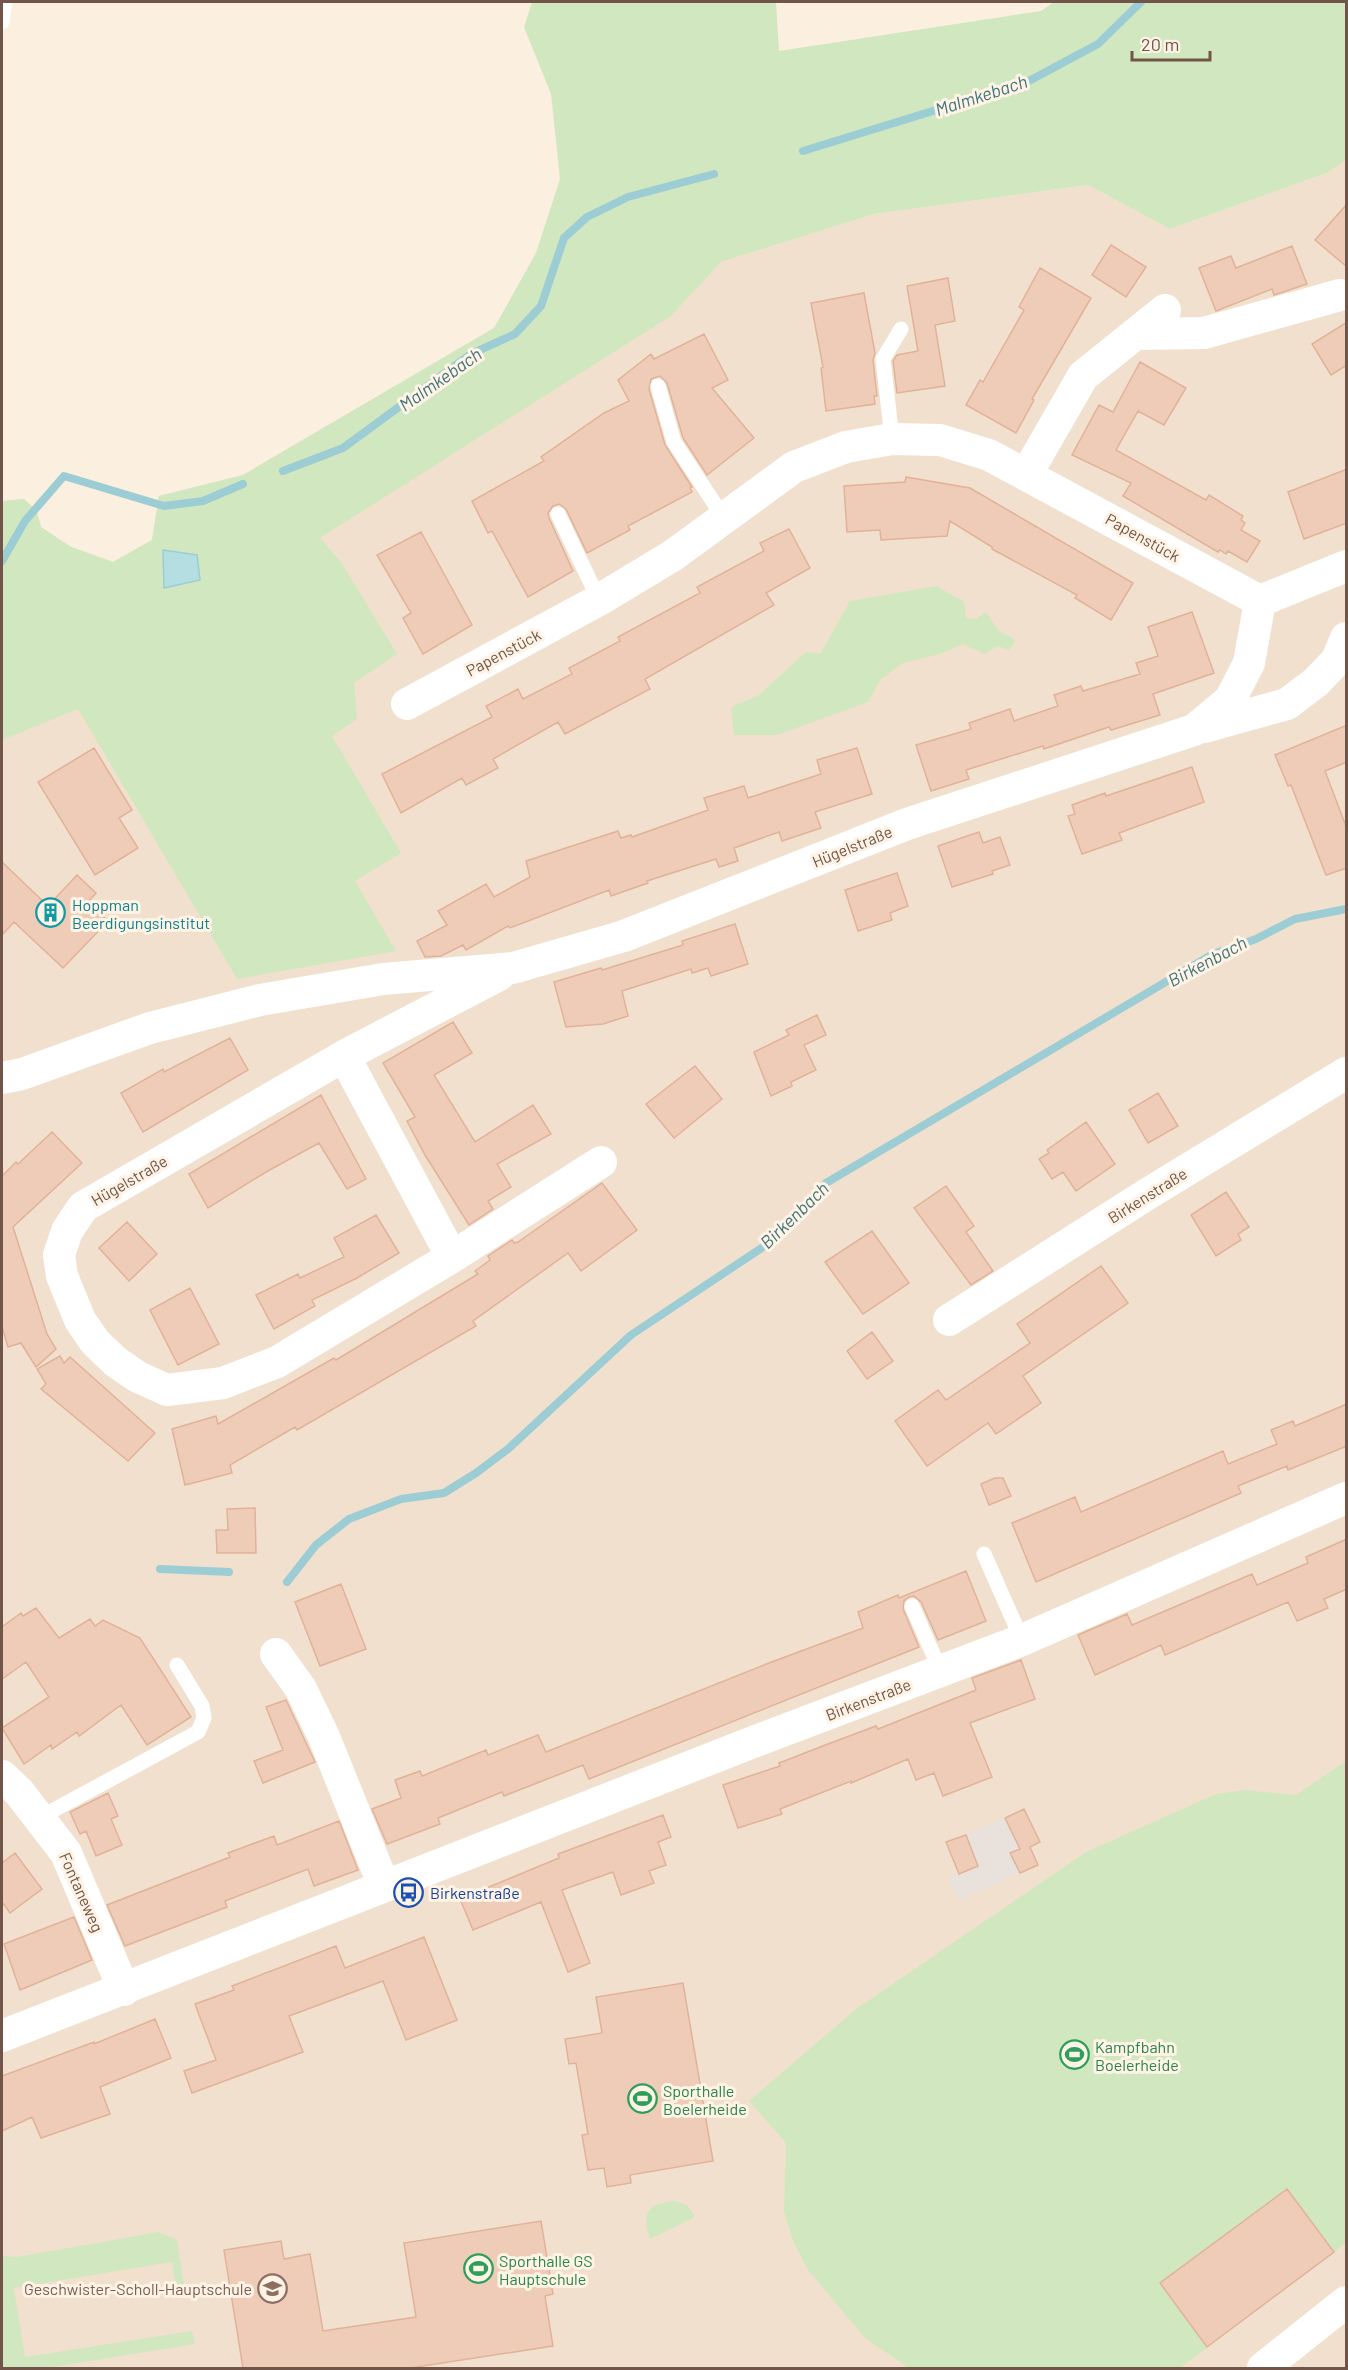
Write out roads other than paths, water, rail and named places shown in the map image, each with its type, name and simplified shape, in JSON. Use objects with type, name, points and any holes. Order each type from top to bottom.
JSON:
[{"type":"street","points":[[1135,334],[1204,333],[1340,295]]},
{"type":"street","points":[[1026,475],[1083,376],[1165,310]]},
{"type":"street","name":"Papenstück","points":[[407,704],[599,600],[672,556],[794,467],[846,447],[892,439],[940,440],[989,455],[1260,601]]},
{"type":"street","points":[[1260,601],[1347,566]]},
{"type":"street","name":"Hügelstraße","points":[[1194,730],[1230,700],[1249,663],[1260,601]]},
{"type":"street","name":"Hügelstraße","points":[[2,1078],[22,1074],[150,1028],[260,999],[383,979],[513,968],[624,936],[907,824],[1194,730],[1287,704],[1316,682],[1337,660],[1347,638]]},
{"type":"street","name":"Hügelstraße","points":[[513,968],[344,1056],[83,1208],[67,1231],[59,1255],[62,1276],[80,1320],[95,1342],[116,1362],[138,1377],[167,1390],[223,1383],[277,1362],[452,1257],[601,1161]]},
{"type":"street","points":[[344,1056],[452,1257]]},
{"type":"street","name":"Birkenstraße","points":[[949,1320],[1149,1193],[1347,1073]]},
{"type":"street","name":"Birkenstraße","points":[[2,2036],[1022,1640],[1347,1498]]},
{"type":"street","points":[[276,1654],[302,1689],[384,1886]]},
{"type":"street","name":"Fontaneweg","points":[[2,1776],[19,1792],[66,1853],[124,1989]]},
{"type":"street","points":[[1263,2368],[1347,2302]]},
{"type":"lane","points":[[2,22],[5,2]]},
{"type":"lane","points":[[892,439],[883,359],[901,329]]},
{"type":"lane","points":[[658,386],[674,442],[724,518]]},
{"type":"lane","points":[[558,514],[599,600]]},
{"type":"lane","points":[[984,1554],[1022,1640]]},
{"type":"lane","points":[[912,1606],[941,1672]]},
{"type":"lane","points":[[39,1818],[198,1732],[204,1719],[202,1706],[177,1665]]},
{"type":"water","points":[[163,550],[197,555],[200,580],[164,588]]},
{"type":"waterway","name":"Malmkebach","points":[[803,151],[1027,82],[1098,44],[1141,2]]},
{"type":"waterway","name":"Malmkebach","points":[[283,471],[343,448],[471,354],[515,334],[541,306],[564,238],[587,217],[628,197],[714,174]]},
{"type":"waterway","name":"Malmkebach","points":[[2,561],[25,521],[64,476],[164,506],[203,501],[243,484]]},
{"type":"waterway","name":"Birkenbach","points":[[287,1582],[316,1545],[349,1519],[401,1499],[444,1493],[476,1473],[508,1449],[631,1335],[766,1245],[826,1183],[1213,954],[1256,939],[1295,919],[1346,909]]},
{"type":"waterway","name":"Birkenbach","points":[[160,1569],[229,1572]]},
{"type":"place","name":"Hoppman Beerdigungsinstitut","points":[[51,913]]},
{"type":"place","name":"Birkenstraße","points":[[409,1892]]},
{"type":"place","name":"Kampfbahn Boelerheide","points":[[1074,2055]]},
{"type":"place","name":"Sporthalle Boelerheide","points":[[642,2099]]},
{"type":"place","name":"Sporthalle GS Hauptschule","points":[[478,2269]]},
{"type":"place","name":"Geschwister-Scholl-Hauptschule","points":[[273,2288]]}]
